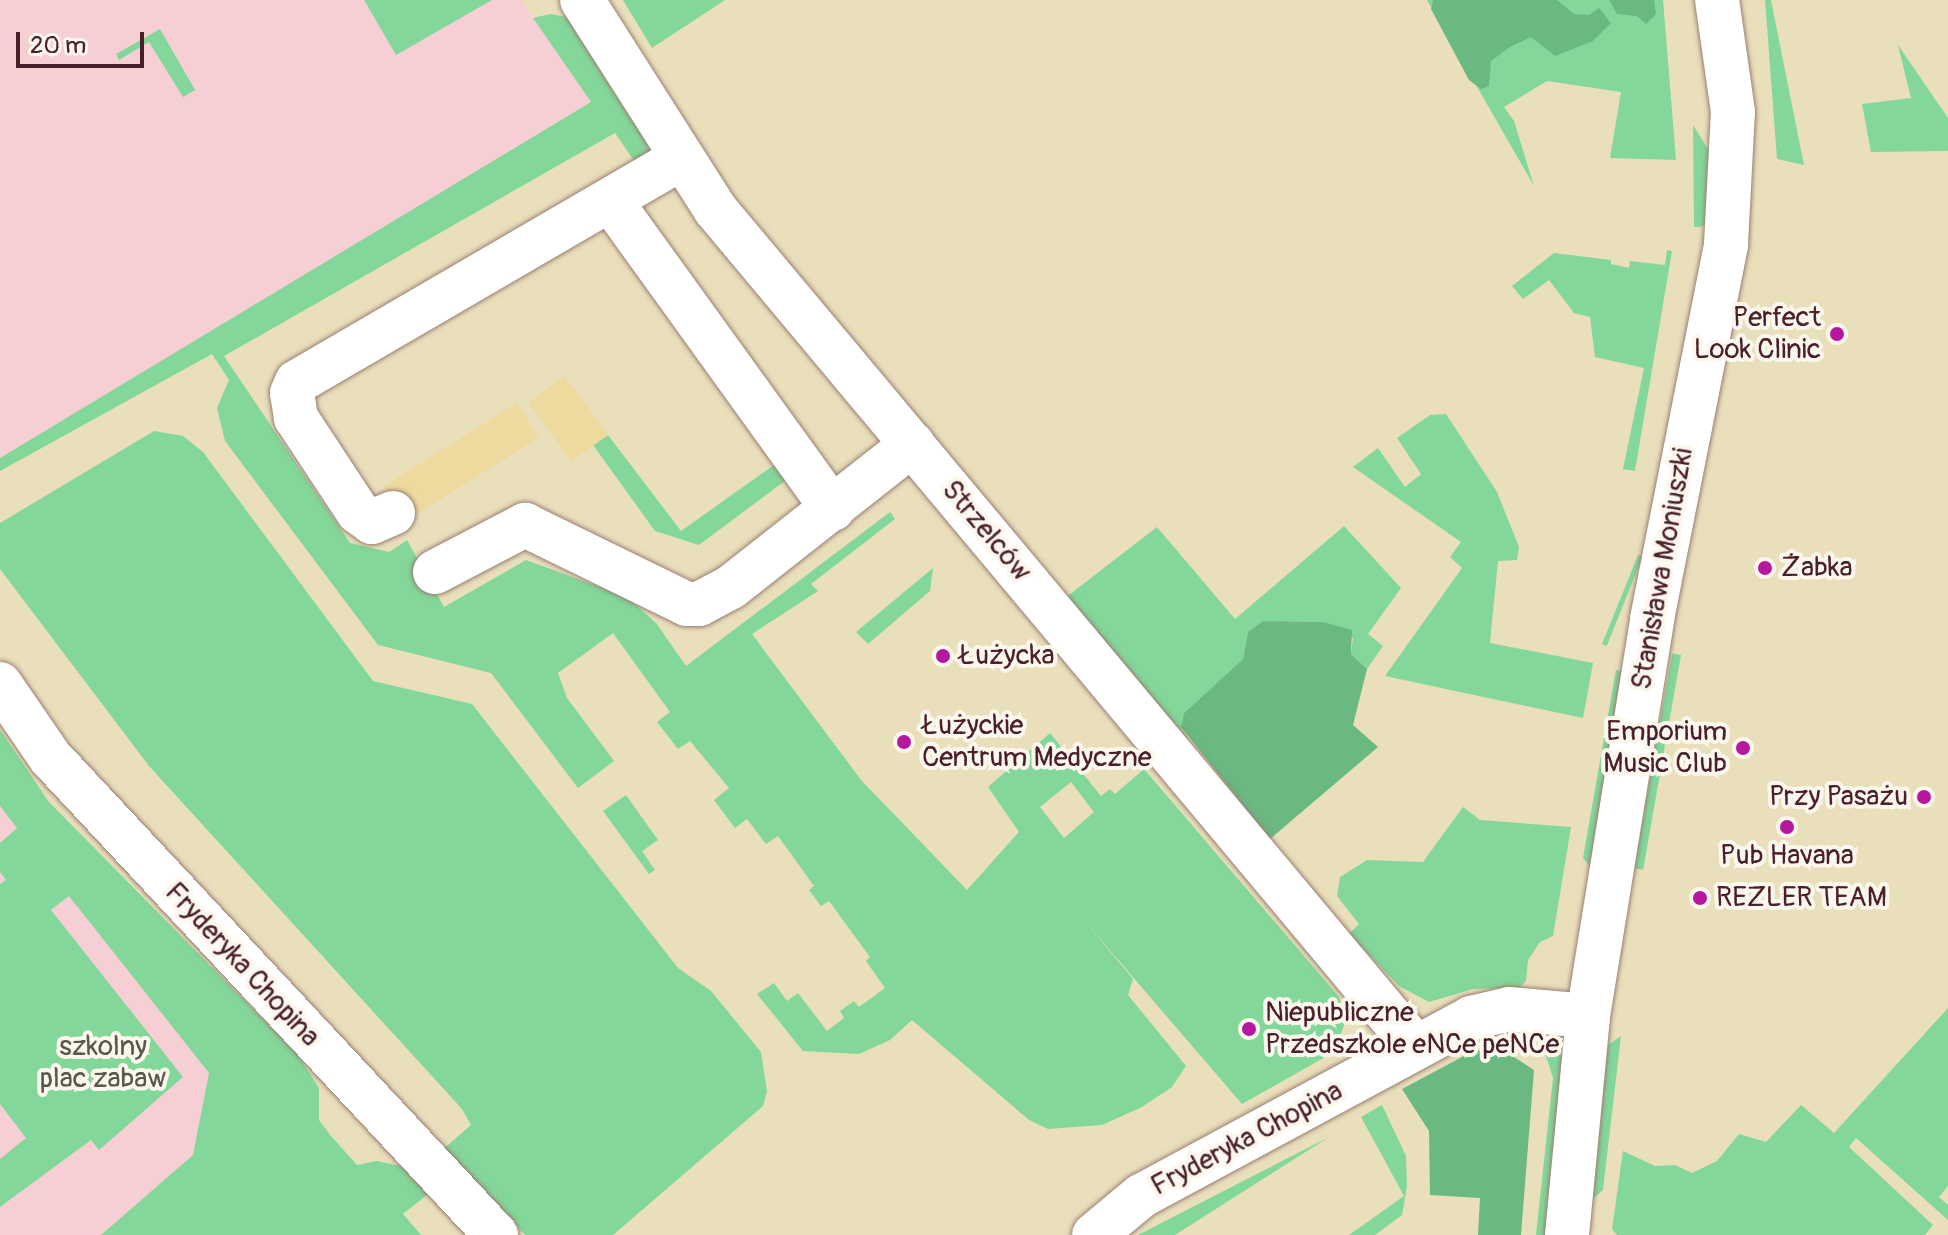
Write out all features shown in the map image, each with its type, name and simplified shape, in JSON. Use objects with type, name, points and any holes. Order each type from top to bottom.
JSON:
[{"type":"street","name":"Strzelców","points":[[582,0],[715,209],[1414,1045]]},
{"type":"street","name":"Stanisława Moniuszki","points":[[1567,1235],[1588,1016],[1652,619],[1726,244],[1733,112],[1717,0]]},
{"type":"street","points":[[393,513],[372,522],[358,512],[296,418],[292,398],[297,382],[682,158]]},
{"type":"street","points":[[610,200],[833,509]]},
{"type":"street","points":[[435,572],[525,525],[687,604],[699,604],[731,587],[913,444]]},
{"type":"street","name":"Fryderyka Chopina","points":[[0,684],[50,757],[496,1235]]},
{"type":"street","name":"Fryderyka Chopina","points":[[1094,1235],[1128,1204],[1414,1045],[1489,1011],[1588,1016]]},
{"type":"shaded area","points":[[0,0],[521,0],[591,102],[0,461]]},
{"type":"shaded area","points":[[0,806],[209,1073],[193,1155],[101,1235],[0,1235]]},
{"type":"green space","points":[[364,0],[492,0],[396,55]]},
{"type":"green space","points":[[623,0],[725,0],[652,48]]},
{"type":"green space","points":[[1427,0],[1663,0],[1676,160],[1610,158],[1621,92],[1547,81],[1504,107],[1514,121],[1534,186]]},
{"type":"green space","points":[[1433,0],[1557,0],[1574,14],[1589,15],[1599,8],[1611,23],[1593,41],[1555,56],[1531,37],[1510,47],[1491,61],[1489,86],[1481,89],[1469,80],[1431,9]]},
{"type":"green space","points":[[1609,0],[1654,0],[1656,14],[1646,24],[1637,16],[1617,14]]},
{"type":"green space","points":[[1765,0],[1771,0],[1804,165],[1777,159]]},
{"type":"green space","points":[[550,14],[568,17],[655,155],[639,168],[615,133],[224,356],[350,543],[389,552],[407,540],[444,607],[526,560],[627,597],[656,623],[686,666],[890,512],[895,519],[811,584],[818,591],[752,634],[861,780],[967,890],[1019,832],[988,787],[1050,733],[1101,796],[1110,789],[1115,794],[1144,769],[1339,997],[1346,1020],[1334,1052],[1242,1104],[1083,919],[1133,979],[1128,995],[1186,1066],[1172,1087],[1142,1107],[1102,1125],[1048,1129],[1029,1120],[912,1020],[890,1040],[859,1054],[803,1051],[757,994],[774,983],[787,1001],[798,993],[827,1031],[844,1018],[840,1011],[854,1001],[859,1007],[885,988],[866,961],[870,957],[829,901],[821,906],[809,890],[814,886],[778,836],[766,844],[747,819],[735,828],[714,800],[729,788],[690,741],[678,749],[657,722],[670,712],[613,633],[558,673],[567,698],[614,761],[578,788],[491,673],[378,645],[225,441],[217,408],[229,380],[212,354],[0,471],[0,458],[591,102],[533,18]],"holes":[[[1071,782],[1094,812],[1064,838],[1040,807]]]},
{"type":"green space","points":[[160,29],[195,90],[183,97],[149,42],[119,60],[116,54]]},
{"type":"green space","points":[[1898,45],[1948,118],[1948,151],[1871,152],[1862,104],[1911,98]]},
{"type":"green space","points":[[1693,125],[1713,157],[1707,223],[1700,227],[1694,227]]},
{"type":"green space","points":[[1667,250],[1672,251],[1635,471],[1623,469],[1644,368],[1595,357],[1590,317],[1574,313],[1549,280],[1523,299],[1512,286],[1554,253],[1611,260],[1611,264],[1629,268],[1630,261],[1665,265]]},
{"type":"green space","points":[[1446,414],[1497,492],[1519,547],[1517,560],[1498,561],[1490,643],[1593,663],[1583,718],[1385,676],[1462,568],[1450,557],[1461,542],[1353,467],[1378,448],[1405,487],[1421,474],[1397,438],[1430,415]]},
{"type":"green space","points":[[154,431],[183,436],[203,452],[373,681],[472,704],[678,968],[711,991],[761,1052],[767,1091],[763,1106],[613,1235],[525,1235],[441,1151],[471,1125],[462,1109],[149,766],[0,569],[0,523]]},
{"type":"green space","points":[[608,435],[681,531],[774,465],[786,480],[699,545],[655,531],[593,445]]},
{"type":"green space","points":[[1344,526],[1401,588],[1368,634],[1383,646],[1367,669],[1351,654],[1353,638],[1323,622],[1263,621],[1248,632],[1243,659],[1184,713],[1181,727],[1191,743],[1065,598],[1157,527],[1235,619]]},
{"type":"green space","points":[[1638,555],[1643,557],[1607,646],[1602,644]]},
{"type":"green space","points":[[933,568],[930,591],[868,644],[856,632]]},
{"type":"green space","points":[[1263,621],[1323,622],[1352,630],[1351,654],[1367,669],[1353,725],[1378,747],[1270,839],[1181,727],[1184,713],[1243,659],[1248,632]]},
{"type":"green space","points":[[1672,653],[1681,655],[1643,870],[1634,868]]},
{"type":"green space","points":[[1616,670],[1624,672],[1595,873],[1583,858]]},
{"type":"green space","name":"szkolny plac zabaw","points":[[0,730],[49,802],[298,1055],[319,1088],[319,1120],[357,1165],[377,1161],[409,1168],[433,1190],[403,1214],[421,1235],[101,1235],[193,1155],[209,1073],[69,896],[51,910],[183,1077],[99,1150],[91,1140],[0,1207],[0,1159],[26,1138],[0,1104],[0,884],[6,880],[0,872],[0,843],[17,828],[0,806]]},
{"type":"green space","points":[[626,795],[658,840],[642,851],[655,870],[649,874],[603,811]]},
{"type":"green space","points":[[1463,807],[1480,820],[1571,827],[1553,936],[1540,942],[1528,960],[1526,981],[1519,988],[1473,989],[1429,1002],[1399,986],[1349,934],[1359,924],[1337,896],[1340,877],[1367,860],[1423,862]]},
{"type":"green space","points":[[1948,1008],[1948,1186],[1939,1197],[1948,1205],[1948,1220],[1856,1138],[1849,1147],[1933,1225],[1925,1235],[1617,1235],[1612,1229],[1623,1151],[1655,1166],[1675,1165],[1692,1173],[1717,1161],[1739,1134],[1766,1142],[1801,1105],[1834,1133]]},
{"type":"green space","points":[[1621,1036],[1603,1190],[1593,1199],[1608,1045]]},
{"type":"green space","points":[[1541,1041],[1563,1057],[1553,1235],[1536,1235],[1553,1078]]},
{"type":"green space","points":[[1475,1050],[1511,1055],[1534,1070],[1521,1235],[1478,1235],[1480,1198],[1430,1195],[1429,1131],[1402,1089]]},
{"type":"green space","points":[[1382,1105],[1406,1156],[1407,1186],[1402,1215],[1375,1235],[1349,1235],[1404,1196],[1361,1117]]},
{"type":"green space","points":[[1329,1137],[1175,1235],[1138,1235]]},
{"type":"sand","points":[[565,376],[608,435],[572,462],[529,402]]},
{"type":"sand","points":[[517,403],[539,438],[406,521],[384,486]]},
{"type":"place","name":"Perfect Look Clinic","points":[[1837,334]]},
{"type":"place","name":"Żabka","points":[[1765,568]]},
{"type":"place","name":"Łużycka","points":[[943,656]]},
{"type":"place","name":"Łużyckie Centrum Medyczne","points":[[904,742]]},
{"type":"place","name":"Emporium Music Club","points":[[1743,748]]},
{"type":"place","name":"Przy Pasażu","points":[[1924,797]]},
{"type":"place","name":"Pub Havana","points":[[1787,827]]},
{"type":"place","name":"REZLER TEAM","points":[[1700,898]]},
{"type":"place","name":"Niepubliczne Przedszkole eNCe peNCe","points":[[1249,1029]]}]
